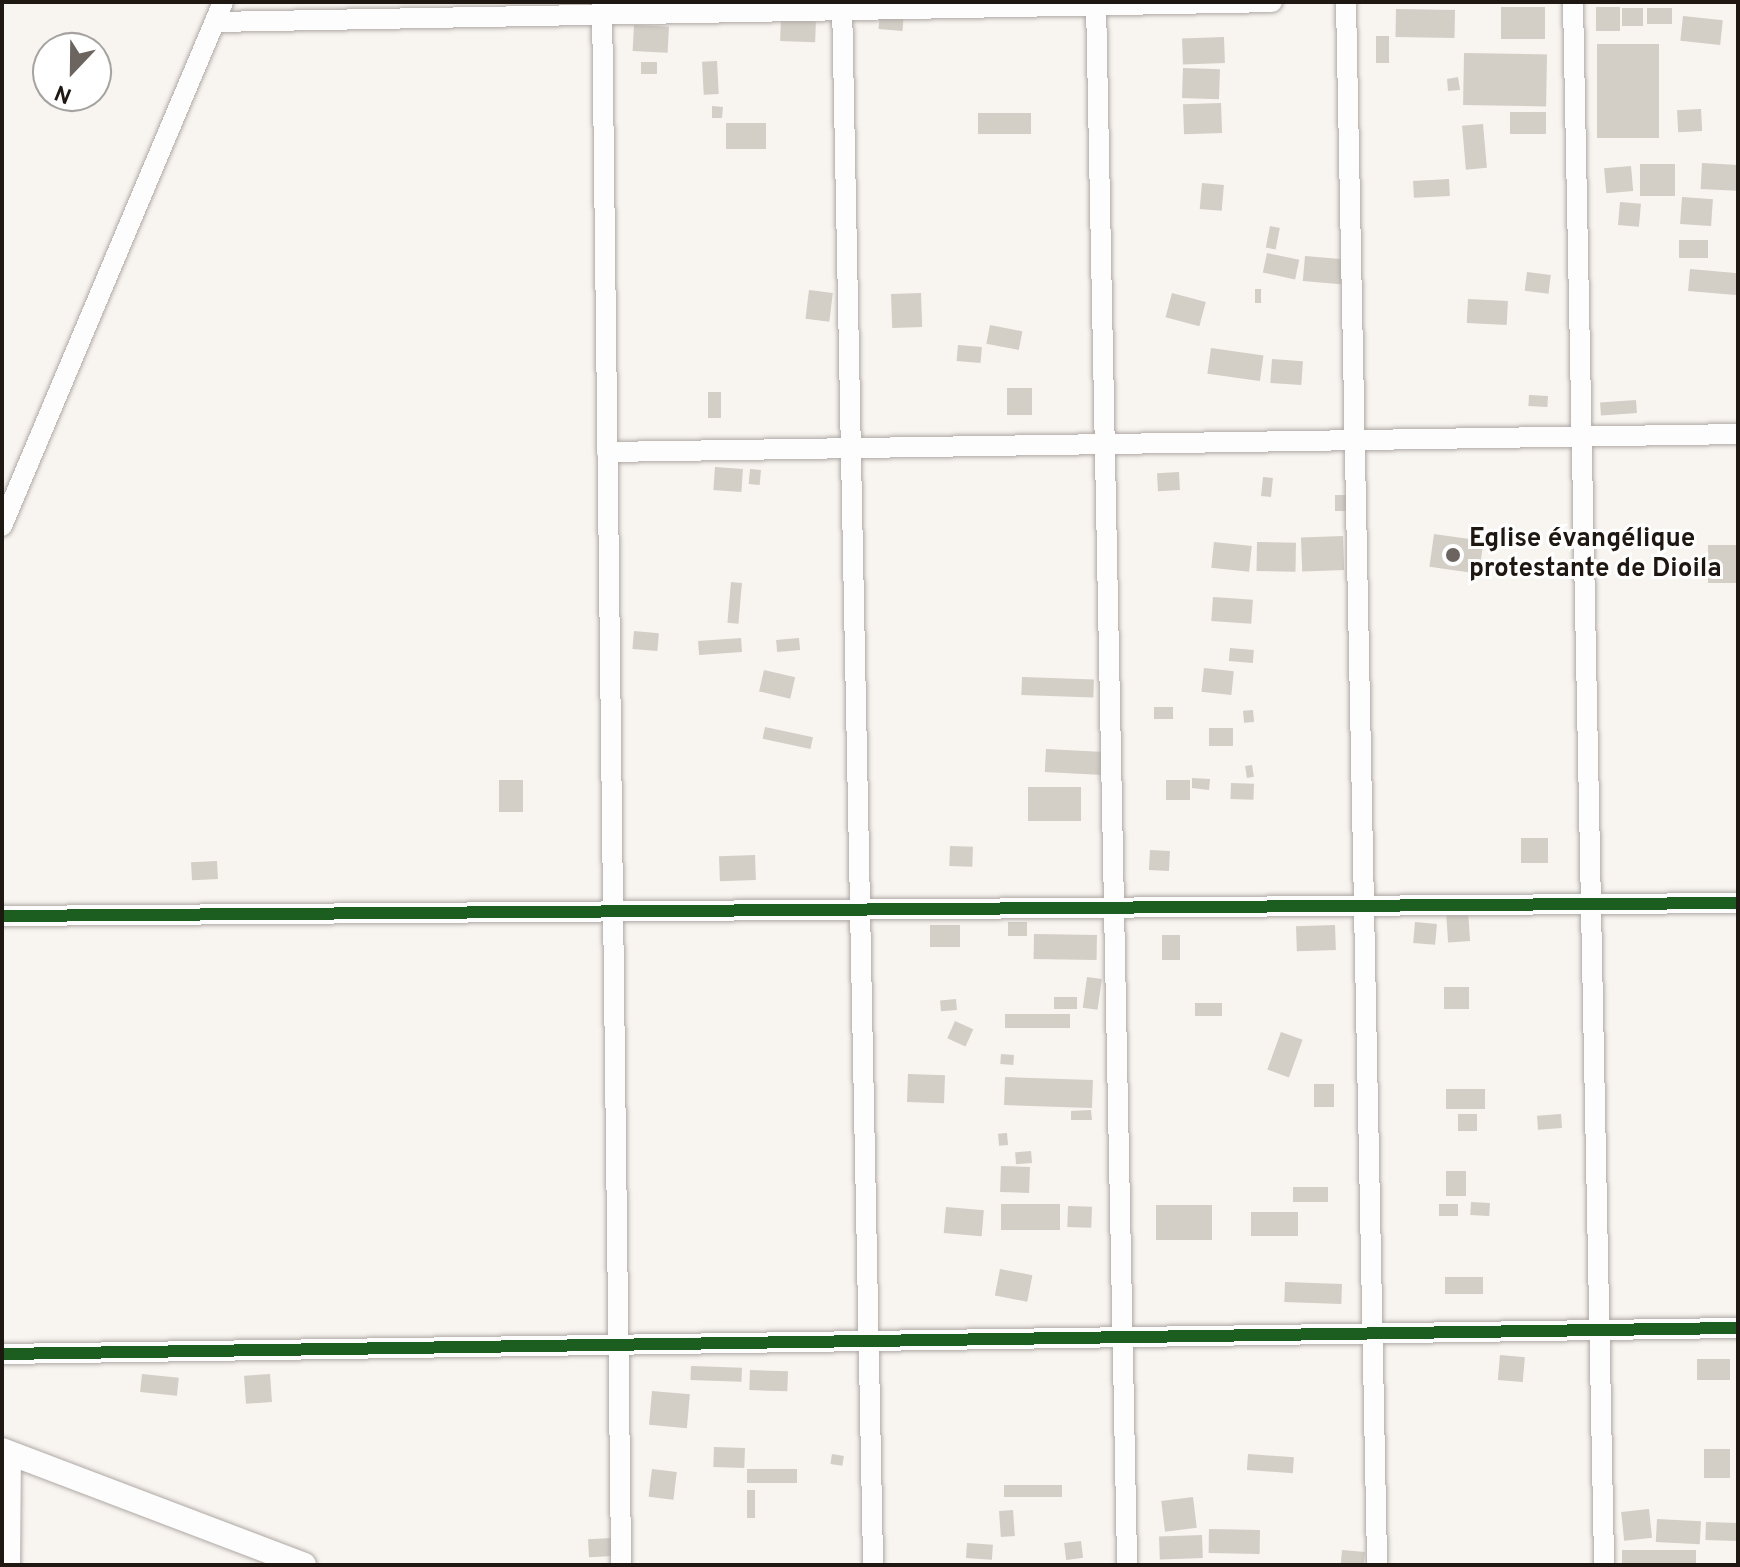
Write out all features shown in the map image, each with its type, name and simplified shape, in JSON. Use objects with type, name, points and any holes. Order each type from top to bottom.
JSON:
[{"type":"street","points":[[2,526],[223,2]]},
{"type":"street","points":[[215,22],[602,8],[1272,2]]},
{"type":"street","points":[[1346,2],[1377,1565]]},
{"type":"street","points":[[1573,2],[1604,1565]]},
{"type":"street","points":[[1096,3],[1127,1565]]},
{"type":"street","points":[[842,5],[873,1565]]},
{"type":"street","points":[[602,8],[621,1565]]},
{"type":"street","points":[[607,452],[1738,434]]},
{"type":"street","points":[[2,916],[1738,903]]},
{"type":"street","points":[[2,1354],[1738,1328]]},
{"type":"street","points":[[10,1565],[7,1452],[304,1565]]},
{"type":"building","points":[[1501,7],[1545,7],[1545,39],[1501,39]]},
{"type":"building","points":[[1596,7],[1620,7],[1620,31],[1596,31]]},
{"type":"building","points":[[1622,8],[1643,8],[1643,26],[1622,26]]},
{"type":"building","points":[[1647,8],[1672,8],[1672,24],[1647,24]]},
{"type":"building","points":[[1396,9],[1455,10],[1455,38],[1396,37]]},
{"type":"building","points":[[880,12],[904,14],[902,31],[879,29]]},
{"type":"building","points":[[1683,16],[1723,20],[1720,45],[1680,41]]},
{"type":"building","points":[[781,17],[816,18],[815,42],[780,41]]},
{"type":"building","points":[[634,25],[669,27],[668,53],[633,51]]},
{"type":"building","points":[[1376,36],[1389,36],[1389,63],[1376,63]]},
{"type":"building","points":[[1224,37],[1225,63],[1183,64],[1182,38]]},
{"type":"building","points":[[1597,44],[1659,44],[1659,138],[1597,138]]},
{"type":"building","points":[[1464,53],[1547,54],[1546,106],[1463,105]]},
{"type":"building","points":[[717,61],[719,94],[704,95],[702,62]]},
{"type":"building","points":[[641,62],[657,62],[657,74],[641,74]]},
{"type":"building","points":[[1183,68],[1220,69],[1219,99],[1182,98]]},
{"type":"building","points":[[1458,77],[1460,90],[1448,91],[1447,79]]},
{"type":"building","points":[[1221,103],[1222,133],[1184,134],[1183,104]]},
{"type":"building","points":[[712,106],[723,107],[722,118],[712,118]]},
{"type":"building","points":[[1701,109],[1702,131],[1678,132],[1677,110]]},
{"type":"building","points":[[1510,112],[1546,112],[1546,134],[1510,134]]},
{"type":"building","points":[[978,113],[1031,113],[1031,134],[978,134]]},
{"type":"building","points":[[726,123],[766,123],[766,149],[726,149]]},
{"type":"building","points":[[1483,124],[1487,168],[1466,170],[1462,126]]},
{"type":"building","points":[[1702,163],[1738,165],[1737,191],[1701,189]]},
{"type":"building","points":[[1640,164],[1675,164],[1675,196],[1640,196]]},
{"type":"building","points":[[1631,166],[1633,191],[1606,193],[1604,168]]},
{"type":"building","points":[[1449,179],[1450,196],[1414,198],[1413,181]]},
{"type":"building","points":[[1202,183],[1224,185],[1222,211],[1200,209]]},
{"type":"building","points":[[1682,197],[1713,199],[1711,226],[1680,224]]},
{"type":"building","points":[[1620,202],[1641,204],[1639,227],[1618,225]]},
{"type":"building","points":[[1270,226],[1280,228],[1276,250],[1266,248]]},
{"type":"building","points":[[1679,240],[1708,240],[1708,258],[1679,258]]},
{"type":"building","points":[[1267,253],[1299,260],[1295,279],[1263,273]]},
{"type":"building","points":[[1305,256],[1343,259],[1341,284],[1303,281]]},
{"type":"building","points":[[1690,269],[1738,273],[1736,295],[1688,291]]},
{"type":"building","points":[[1527,272],[1551,275],[1549,294],[1525,291]]},
{"type":"building","points":[[1255,289],[1261,289],[1261,303],[1255,303]]},
{"type":"building","points":[[809,290],[833,293],[829,322],[805,319]]},
{"type":"building","points":[[921,293],[922,327],[892,328],[891,294]]},
{"type":"building","points":[[1172,293],[1206,302],[1199,326],[1166,317]]},
{"type":"building","points":[[1468,299],[1508,301],[1507,325],[1467,323]]},
{"type":"building","points":[[990,325],[1022,331],[1019,350],[986,344]]},
{"type":"building","points":[[958,345],[982,347],[981,363],[957,361]]},
{"type":"building","points":[[1211,348],[1263,355],[1260,381],[1207,374]]},
{"type":"building","points":[[1272,359],[1303,361],[1301,385],[1270,383]]},
{"type":"building","points":[[1007,388],[1032,388],[1032,415],[1007,415]]},
{"type":"building","points":[[708,392],[721,392],[721,418],[708,418]]},
{"type":"building","points":[[1529,395],[1548,396],[1547,407],[1528,406]]},
{"type":"building","points":[[1636,400],[1637,413],[1601,415],[1600,403]]},
{"type":"building","points":[[715,467],[743,469],[741,492],[713,490]]},
{"type":"building","points":[[750,469],[761,470],[760,485],[749,484]]},
{"type":"building","points":[[1179,472],[1180,490],[1158,491],[1157,473]]},
{"type":"building","points":[[1263,477],[1273,478],[1271,497],[1261,496]]},
{"type":"building","points":[[1335,495],[1350,495],[1350,511],[1335,511]]},
{"type":"building","points":[[1434,534],[1484,541],[1479,574],[1429,567]]},
{"type":"building","points":[[1343,536],[1344,570],[1302,571],[1301,537]]},
{"type":"building","points":[[1214,542],[1252,546],[1249,572],[1211,568]]},
{"type":"building","points":[[1257,542],[1296,543],[1295,572],[1256,571]]},
{"type":"building","points":[[1708,545],[1738,545],[1738,583],[1708,583]]},
{"type":"building","points":[[731,582],[742,583],[738,624],[727,623]]},
{"type":"building","points":[[1213,597],[1253,600],[1251,624],[1211,621]]},
{"type":"building","points":[[634,631],[659,633],[657,651],[632,649]]},
{"type":"building","points":[[741,638],[742,652],[699,655],[698,641]]},
{"type":"building","points":[[799,638],[800,650],[777,652],[776,640]]},
{"type":"building","points":[[1230,648],[1254,650],[1253,663],[1229,661]]},
{"type":"building","points":[[1204,668],[1234,671],[1231,695],[1201,692]]},
{"type":"building","points":[[764,670],[795,677],[790,699],[759,691]]},
{"type":"building","points":[[1022,677],[1094,680],[1093,698],[1021,695]]},
{"type":"building","points":[[1154,707],[1173,707],[1173,719],[1154,719]]},
{"type":"building","points":[[1253,710],[1254,722],[1244,723],[1243,711]]},
{"type":"building","points":[[765,727],[813,737],[810,749],[763,739]]},
{"type":"building","points":[[1209,728],[1233,728],[1233,746],[1209,746]]},
{"type":"building","points":[[1046,749],[1104,752],[1103,775],[1045,772]]},
{"type":"building","points":[[1252,765],[1254,777],[1247,778],[1245,766]]},
{"type":"building","points":[[1192,778],[1210,779],[1209,790],[1192,788]]},
{"type":"building","points":[[499,780],[523,780],[523,812],[499,812]]},
{"type":"building","points":[[1166,780],[1190,780],[1190,800],[1166,800]]},
{"type":"building","points":[[1231,783],[1254,784],[1253,800],[1230,799]]},
{"type":"building","points":[[1028,787],[1081,787],[1081,821],[1028,821]]},
{"type":"building","points":[[1521,838],[1548,838],[1548,863],[1521,863]]},
{"type":"building","points":[[950,846],[973,847],[972,867],[949,866]]},
{"type":"building","points":[[1150,850],[1170,851],[1169,871],[1149,870]]},
{"type":"building","points":[[755,855],[756,880],[720,881],[719,856]]},
{"type":"building","points":[[217,861],[218,879],[192,880],[191,862]]},
{"type":"building","points":[[1468,911],[1470,941],[1448,942],[1446,913]]},
{"type":"building","points":[[1008,922],[1027,922],[1027,936],[1008,936]]},
{"type":"building","points":[[1415,922],[1437,924],[1435,945],[1413,943]]},
{"type":"building","points":[[930,925],[960,925],[960,947],[930,947]]},
{"type":"building","points":[[1335,925],[1336,950],[1297,951],[1296,926]]},
{"type":"building","points":[[1034,934],[1097,935],[1097,960],[1034,959]]},
{"type":"building","points":[[1162,935],[1180,935],[1180,960],[1162,960]]},
{"type":"building","points":[[1087,977],[1102,979],[1098,1010],[1083,1008]]},
{"type":"building","points":[[1444,987],[1469,987],[1469,1009],[1444,1009]]},
{"type":"building","points":[[1054,997],[1077,997],[1077,1009],[1054,1009]]},
{"type":"building","points":[[956,999],[957,1010],[941,1011],[940,1000]]},
{"type":"building","points":[[1195,1003],[1222,1003],[1222,1016],[1195,1016]]},
{"type":"building","points":[[1005,1014],[1070,1014],[1070,1028],[1005,1028]]},
{"type":"building","points":[[955,1021],[973,1029],[966,1046],[947,1038]]},
{"type":"building","points":[[1281,1032],[1303,1040],[1289,1077],[1267,1070]]},
{"type":"building","points":[[1001,1054],[1014,1055],[1013,1065],[1000,1064]]},
{"type":"building","points":[[908,1074],[945,1075],[944,1103],[907,1102]]},
{"type":"building","points":[[1005,1077],[1093,1080],[1092,1108],[1004,1105]]},
{"type":"building","points":[[1314,1084],[1334,1084],[1334,1107],[1314,1107]]},
{"type":"building","points":[[1446,1089],[1485,1089],[1485,1109],[1446,1109]]},
{"type":"building","points":[[1091,1110],[1092,1120],[1071,1120],[1071,1111]]},
{"type":"building","points":[[1458,1114],[1477,1114],[1477,1131],[1458,1131]]},
{"type":"building","points":[[1561,1114],[1562,1128],[1538,1130],[1537,1116]]},
{"type":"building","points":[[1007,1133],[1008,1145],[999,1146],[998,1134]]},
{"type":"building","points":[[1031,1151],[1032,1163],[1016,1164],[1015,1152]]},
{"type":"building","points":[[1001,1166],[1030,1167],[1029,1193],[1000,1192]]},
{"type":"building","points":[[1446,1171],[1466,1171],[1466,1196],[1446,1196]]},
{"type":"building","points":[[1293,1187],[1328,1187],[1328,1202],[1293,1202]]},
{"type":"building","points":[[1471,1202],[1490,1203],[1489,1216],[1470,1215]]},
{"type":"building","points":[[1001,1204],[1060,1204],[1060,1230],[1001,1230]]},
{"type":"building","points":[[1439,1204],[1458,1204],[1458,1216],[1439,1216]]},
{"type":"building","points":[[1156,1205],[1212,1205],[1212,1240],[1156,1240]]},
{"type":"building","points":[[1068,1206],[1092,1207],[1091,1228],[1067,1227]]},
{"type":"building","points":[[946,1207],[984,1210],[982,1236],[944,1233]]},
{"type":"building","points":[[1251,1212],[1298,1212],[1298,1236],[1251,1236]]},
{"type":"building","points":[[1000,1269],[1032,1275],[1027,1302],[995,1296]]},
{"type":"building","points":[[1445,1277],[1483,1277],[1483,1294],[1445,1294]]},
{"type":"building","points":[[1285,1282],[1342,1284],[1341,1304],[1284,1302]]},
{"type":"building","points":[[1500,1355],[1525,1357],[1523,1382],[1498,1380]]},
{"type":"building","points":[[1697,1359],[1730,1359],[1730,1380],[1697,1380]]},
{"type":"building","points":[[691,1366],[742,1368],[741,1382],[691,1380]]},
{"type":"building","points":[[750,1370],[788,1371],[787,1391],[749,1390]]},
{"type":"building","points":[[142,1374],[179,1378],[177,1396],[140,1392]]},
{"type":"building","points":[[270,1374],[272,1402],[246,1404],[244,1376]]},
{"type":"building","points":[[652,1391],[690,1394],[687,1428],[649,1425]]},
{"type":"building","points":[[714,1447],[745,1448],[744,1468],[713,1467]]},
{"type":"building","points":[[1704,1449],[1730,1449],[1730,1478],[1704,1478]]},
{"type":"building","points":[[832,1454],[844,1456],[842,1466],[830,1464]]},
{"type":"building","points":[[1248,1454],[1294,1457],[1293,1473],[1247,1470]]},
{"type":"building","points":[[652,1469],[677,1472],[673,1500],[649,1497]]},
{"type":"building","points":[[747,1469],[797,1469],[797,1483],[747,1483]]},
{"type":"building","points":[[1004,1485],[1062,1485],[1062,1497],[1004,1497]]},
{"type":"building","points":[[747,1490],[755,1490],[755,1518],[747,1518]]},
{"type":"building","points":[[1193,1497],[1197,1528],[1165,1532],[1161,1501]]},
{"type":"building","points":[[1649,1509],[1652,1538],[1624,1541],[1621,1512]]},
{"type":"building","points":[[1013,1510],[1015,1536],[1001,1537],[999,1511]]},
{"type":"building","points":[[1657,1519],[1701,1521],[1700,1544],[1656,1542]]},
{"type":"building","points":[[1706,1522],[1738,1523],[1737,1541],[1705,1540]]},
{"type":"building","points":[[1209,1529],[1260,1530],[1260,1554],[1209,1553]]},
{"type":"building","points":[[1202,1535],[1203,1558],[1160,1559],[1159,1537]]},
{"type":"building","points":[[612,1538],[613,1556],[589,1557],[588,1539]]},
{"type":"building","points":[[1081,1541],[1083,1558],[1066,1560],[1064,1543]]},
{"type":"building","points":[[967,1543],[993,1545],[992,1560],[966,1558]]},
{"type":"building","points":[[1342,1550],[1365,1552],[1364,1565],[1341,1565]]},
{"type":"building","points":[[1622,1550],[1696,1550],[1696,1565],[1622,1565]]},
{"type":"cycle path","points":[[2,916],[1738,903]]},
{"type":"cycle path","points":[[2,1354],[1738,1328]]},
{"type":"place","name":"Eglise évangélique protestante de Dioila","points":[[1453,555]]}]
